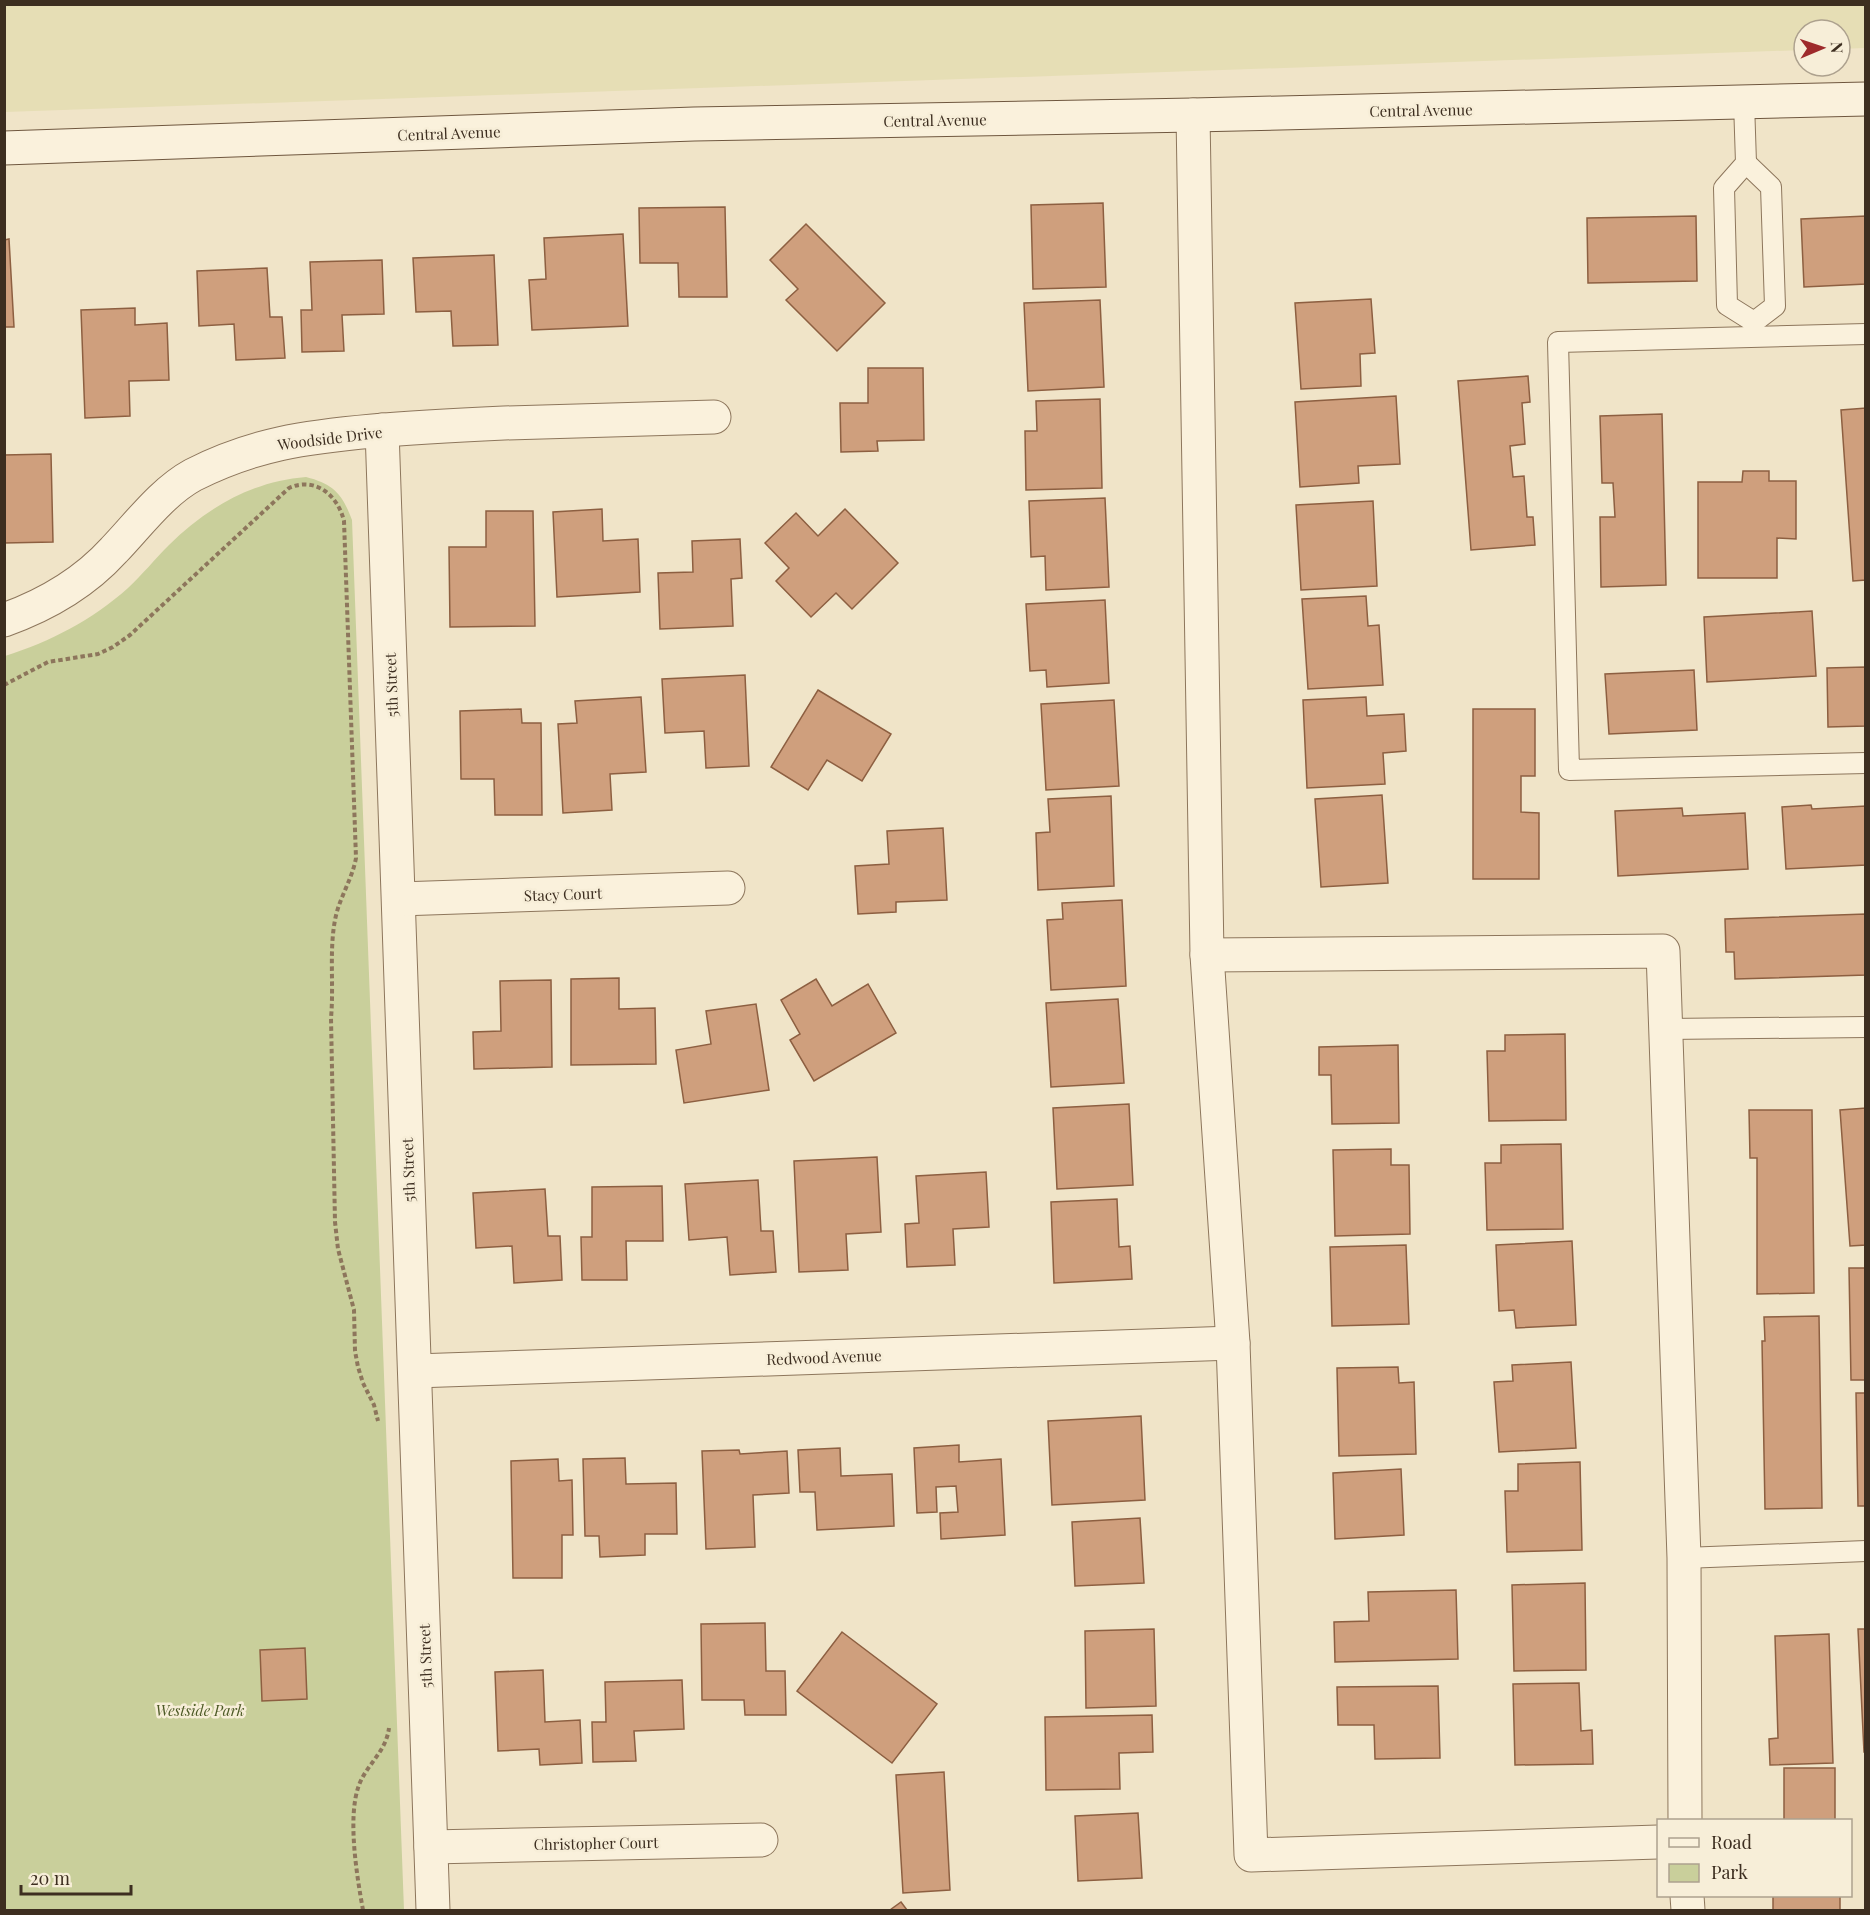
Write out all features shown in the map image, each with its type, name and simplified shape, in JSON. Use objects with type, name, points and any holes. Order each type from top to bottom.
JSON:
[{"type":"street","name":"Central Avenue","points":[[4,148],[694,124],[1866,99]]},
{"type":"street","points":[[1193,115],[1207,955],[1233,1343],[1251,1855],[1657,1842]]},
{"type":"street","name":"Woodside Drive","points":[[4,620],[28,612],[58,596],[86,576],[113,552],[165,497],[190,477],[251,450],[286,441],[452,425],[714,417]]},
{"type":"street","name":"5th Street","points":[[382,430],[433,1911]]},
{"type":"street","name":"Stacy Court","points":[[399,899],[728,888]]},
{"type":"street","points":[[1207,955],[1663,951],[1684,1558],[1685,1819]]},
{"type":"street","name":"Redwood Avenue","points":[[415,1371],[1233,1343]]},
{"type":"street","name":"Christopher Court","points":[[431,1847],[761,1840]]},
{"type":"lane","points":[[1744,102],[1746,163],[1724,188],[1727,305],[1754,329]]},
{"type":"lane","points":[[1746,163],[1771,187],[1774,306],[1754,329]]},
{"type":"lane","points":[[1866,334],[1754,329],[1558,342],[1569,770],[1866,763]]},
{"type":"lane","points":[[1666,1029],[1866,1028]]},
{"type":"lane","points":[[1684,1558],[1866,1551]]},
{"type":"path","points":[[4,685],[48,663],[82,658],[113,647],[130,635],[289,488],[306,484],[317,486],[327,492],[341,509],[344,521],[356,858],[336,917],[333,935],[331,1018],[335,1222],[338,1249],[354,1310],[355,1351],[358,1367],[363,1383],[375,1406],[378,1431]]},
{"type":"path","points":[[363,1911],[355,1848],[354,1801],[364,1774],[387,1740],[388,1716]]},
{"type":"shaded area","points":[[1865,4],[1865,48],[1852,49],[1852,18],[1792,18],[1792,50],[5,112],[5,5]]},
{"type":"green space","name":"Westside Park","points":[[306,477],[323,483],[335,491],[352,520],[404,1910],[5,1910],[5,656],[54,637],[100,610],[128,588],[183,532],[215,508],[267,484]]},
{"type":"building","points":[[1103,203],[1106,287],[1033,289],[1031,205]]},
{"type":"building","points":[[725,207],[727,297],[679,297],[678,263],[640,263],[639,208]]},
{"type":"building","points":[[1696,216],[1697,281],[1588,283],[1587,218]]},
{"type":"building","points":[[1866,216],[1866,284],[1804,287],[1801,219]]},
{"type":"building","points":[[806,224],[885,303],[837,351],[786,300],[798,289],[770,260]]},
{"type":"building","points":[[623,234],[628,326],[532,330],[529,280],[546,279],[544,238]]},
{"type":"building","points":[[9,239],[14,327],[4,327],[4,240]]},
{"type":"building","points":[[494,255],[498,345],[453,346],[451,311],[416,312],[413,258]]},
{"type":"building","points":[[382,260],[384,314],[342,315],[344,351],[302,352],[301,310],[312,310],[310,262]]},
{"type":"building","points":[[267,268],[270,317],[282,317],[285,358],[236,360],[234,324],[199,326],[197,271]]},
{"type":"building","points":[[1371,299],[1375,353],[1360,354],[1361,386],[1301,389],[1295,303]]},
{"type":"building","points":[[1100,300],[1104,387],[1028,391],[1024,303]]},
{"type":"building","points":[[135,308],[135,325],[167,323],[169,380],[129,381],[130,416],[85,418],[81,310]]},
{"type":"building","points":[[868,368],[923,368],[924,440],[877,441],[878,451],[841,452],[840,403],[868,403]]},
{"type":"building","points":[[1528,376],[1530,402],[1522,403],[1525,444],[1510,446],[1513,477],[1524,476],[1527,517],[1533,517],[1535,545],[1471,550],[1458,381]]},
{"type":"building","points":[[1396,396],[1400,464],[1358,466],[1359,483],[1300,487],[1295,402]]},
{"type":"building","points":[[1100,399],[1102,488],[1026,490],[1025,431],[1037,431],[1036,401]]},
{"type":"building","points":[[1866,408],[1866,580],[1853,581],[1841,410]]},
{"type":"building","points":[[1662,414],[1666,585],[1601,587],[1600,517],[1615,517],[1613,483],[1602,483],[1600,416]]},
{"type":"building","points":[[51,454],[53,542],[4,543],[4,455]]},
{"type":"building","points":[[1743,471],[1769,471],[1769,481],[1796,481],[1796,539],[1777,538],[1777,578],[1698,578],[1698,482],[1742,482]]},
{"type":"building","points":[[1105,498],[1109,587],[1046,590],[1045,556],[1031,557],[1029,501]]},
{"type":"building","points":[[1373,501],[1377,586],[1301,590],[1296,505]]},
{"type":"building","points":[[602,509],[603,541],[638,539],[640,592],[557,597],[553,512]]},
{"type":"building","points":[[845,509],[898,563],[852,609],[836,593],[811,617],[776,581],[789,568],[765,543],[796,513],[818,536]]},
{"type":"building","points":[[486,511],[533,511],[535,626],[450,627],[449,547],[486,547]]},
{"type":"building","points":[[740,539],[742,578],[731,579],[733,626],[660,629],[658,573],[693,572],[692,541]]},
{"type":"building","points":[[1366,596],[1368,626],[1379,625],[1383,685],[1308,689],[1302,599]]},
{"type":"building","points":[[1105,600],[1109,683],[1047,687],[1046,670],[1030,671],[1026,604]]},
{"type":"building","points":[[1812,611],[1816,676],[1707,682],[1704,617]]},
{"type":"building","points":[[1866,667],[1866,726],[1828,727],[1827,668]]},
{"type":"building","points":[[1694,670],[1697,730],[1609,734],[1605,674]]},
{"type":"building","points":[[745,675],[749,766],[706,768],[704,731],[665,733],[662,679]]},
{"type":"building","points":[[818,690],[891,734],[862,781],[827,760],[808,790],[771,767]]},
{"type":"building","points":[[641,697],[646,772],[610,774],[612,810],[563,813],[558,724],[577,723],[575,701]]},
{"type":"building","points":[[1366,697],[1367,716],[1404,714],[1406,751],[1383,753],[1385,784],[1307,788],[1303,700]]},
{"type":"building","points":[[1114,700],[1119,786],[1046,790],[1041,704]]},
{"type":"building","points":[[521,709],[522,723],[541,723],[542,815],[495,815],[494,779],[461,779],[460,711]]},
{"type":"building","points":[[1473,709],[1535,709],[1535,776],[1521,776],[1521,812],[1539,813],[1539,879],[1473,879]]},
{"type":"building","points":[[1382,795],[1388,883],[1321,887],[1315,799]]},
{"type":"building","points":[[1111,796],[1114,886],[1038,890],[1036,833],[1050,832],[1048,799]]},
{"type":"building","points":[[1811,805],[1812,809],[1866,806],[1866,865],[1786,869],[1782,807]]},
{"type":"building","points":[[1682,808],[1683,816],[1745,813],[1748,869],[1618,876],[1615,811]]},
{"type":"building","points":[[943,828],[947,900],[896,902],[896,912],[858,914],[855,866],[889,864],[887,831]]},
{"type":"building","points":[[1122,900],[1126,986],[1051,990],[1047,920],[1063,919],[1062,903]]},
{"type":"building","points":[[1866,914],[1866,975],[1735,979],[1734,952],[1726,952],[1725,919]]},
{"type":"building","points":[[619,978],[619,1009],[655,1008],[656,1064],[571,1065],[571,979]]},
{"type":"building","points":[[816,979],[832,1006],[868,984],[896,1033],[814,1081],[790,1040],[800,1034],[781,1000]]},
{"type":"building","points":[[551,980],[552,1067],[474,1069],[473,1032],[501,1031],[500,981]]},
{"type":"building","points":[[1118,999],[1124,1083],[1051,1087],[1046,1003]]},
{"type":"building","points":[[756,1004],[769,1090],[684,1103],[676,1050],[711,1044],[706,1011]]},
{"type":"building","points":[[1565,1034],[1566,1120],[1489,1121],[1487,1051],[1505,1051],[1505,1035]]},
{"type":"building","points":[[1398,1045],[1399,1123],[1332,1124],[1331,1075],[1319,1075],[1319,1047]]},
{"type":"building","points":[[1129,1104],[1133,1185],[1057,1189],[1053,1108]]},
{"type":"building","points":[[1866,1108],[1866,1245],[1850,1246],[1840,1110]]},
{"type":"building","points":[[1749,1110],[1812,1110],[1814,1293],[1757,1294],[1757,1158],[1750,1158]]},
{"type":"building","points":[[1561,1144],[1563,1229],[1487,1230],[1485,1163],[1501,1163],[1501,1145]]},
{"type":"building","points":[[1391,1149],[1391,1165],[1409,1165],[1410,1234],[1335,1236],[1333,1150]]},
{"type":"building","points":[[877,1157],[881,1232],[846,1234],[848,1270],[799,1272],[794,1161]]},
{"type":"building","points":[[986,1172],[989,1227],[953,1229],[955,1265],[907,1267],[905,1224],[919,1223],[916,1176]]},
{"type":"building","points":[[758,1180],[761,1231],[773,1231],[776,1272],[730,1275],[727,1237],[689,1240],[685,1184]]},
{"type":"building","points":[[662,1186],[663,1241],[626,1241],[627,1280],[582,1280],[581,1237],[592,1237],[592,1187]]},
{"type":"building","points":[[545,1189],[548,1236],[560,1236],[562,1280],[514,1283],[512,1246],[476,1248],[473,1193]]},
{"type":"building","points":[[1117,1199],[1119,1247],[1130,1246],[1132,1279],[1054,1283],[1051,1202]]},
{"type":"building","points":[[1572,1241],[1576,1325],[1516,1328],[1514,1310],[1499,1311],[1496,1245]]},
{"type":"building","points":[[1406,1245],[1409,1324],[1332,1326],[1330,1247]]},
{"type":"building","points":[[1849,1268],[1866,1268],[1866,1380],[1851,1380]]},
{"type":"building","points":[[1819,1316],[1822,1508],[1765,1509],[1762,1341],[1765,1341],[1764,1317]]},
{"type":"building","points":[[1571,1362],[1576,1448],[1499,1452],[1494,1382],[1513,1381],[1512,1365]]},
{"type":"building","points":[[1398,1367],[1399,1383],[1414,1382],[1416,1454],[1339,1456],[1337,1368]]},
{"type":"building","points":[[1856,1393],[1866,1393],[1866,1506],[1858,1506]]},
{"type":"building","points":[[1141,1416],[1145,1500],[1052,1505],[1048,1421]]},
{"type":"building","points":[[959,1445],[959,1462],[1001,1459],[1005,1535],[941,1539],[940,1513],[958,1512],[956,1486],[936,1487],[937,1512],[917,1513],[914,1448]]},
{"type":"building","points":[[840,1448],[841,1476],[892,1474],[894,1526],[817,1530],[815,1492],[800,1492],[798,1450]]},
{"type":"building","points":[[739,1450],[740,1454],[787,1451],[789,1493],[753,1495],[755,1547],[706,1549],[702,1451]]},
{"type":"building","points":[[625,1458],[626,1484],[676,1483],[677,1534],[645,1534],[645,1555],[600,1557],[599,1536],[585,1536],[583,1459]]},
{"type":"building","points":[[558,1459],[559,1481],[572,1480],[573,1535],[562,1535],[562,1578],[513,1578],[511,1461]]},
{"type":"building","points":[[1580,1462],[1582,1550],[1507,1552],[1505,1491],[1518,1491],[1518,1464]]},
{"type":"building","points":[[1401,1469],[1404,1535],[1335,1539],[1333,1473]]},
{"type":"building","points":[[1140,1518],[1144,1583],[1075,1586],[1072,1522]]},
{"type":"building","points":[[1585,1583],[1586,1670],[1514,1671],[1512,1585]]},
{"type":"building","points":[[1456,1590],[1458,1659],[1335,1662],[1334,1622],[1369,1621],[1368,1592]]},
{"type":"building","points":[[765,1623],[766,1671],[785,1671],[786,1715],[745,1715],[744,1700],[702,1700],[701,1624]]},
{"type":"building","points":[[1154,1629],[1156,1706],[1086,1708],[1085,1631]]},
{"type":"building","points":[[1858,1629],[1866,1629],[1866,1752],[1864,1752]]},
{"type":"building","points":[[842,1632],[937,1704],[892,1763],[797,1691]]},
{"type":"building","points":[[1829,1634],[1833,1763],[1770,1765],[1769,1739],[1778,1738],[1775,1636]]},
{"type":"building","points":[[305,1648],[307,1699],[262,1701],[260,1650]]},
{"type":"building","points":[[543,1670],[545,1722],[580,1720],[582,1763],[540,1765],[539,1749],[498,1751],[495,1672]]},
{"type":"building","points":[[682,1680],[684,1729],[634,1731],[636,1761],[593,1762],[592,1722],[606,1722],[605,1682]]},
{"type":"building","points":[[1579,1683],[1581,1731],[1592,1730],[1593,1764],[1515,1765],[1513,1684]]},
{"type":"building","points":[[1438,1686],[1440,1758],[1375,1759],[1374,1725],[1338,1725],[1337,1687]]},
{"type":"building","points":[[1152,1715],[1153,1752],[1119,1753],[1120,1789],[1046,1790],[1045,1717]]},
{"type":"building","points":[[1784,1768],[1835,1768],[1835,1819],[1784,1819]]},
{"type":"building","points":[[944,1772],[950,1890],[903,1893],[896,1775]]},
{"type":"building","points":[[1138,1813],[1142,1878],[1078,1881],[1075,1816]]},
{"type":"building","points":[[1773,1897],[1840,1897],[1840,1910],[1773,1910]]},
{"type":"building","points":[[901,1902],[907,1910],[890,1910]]}]
